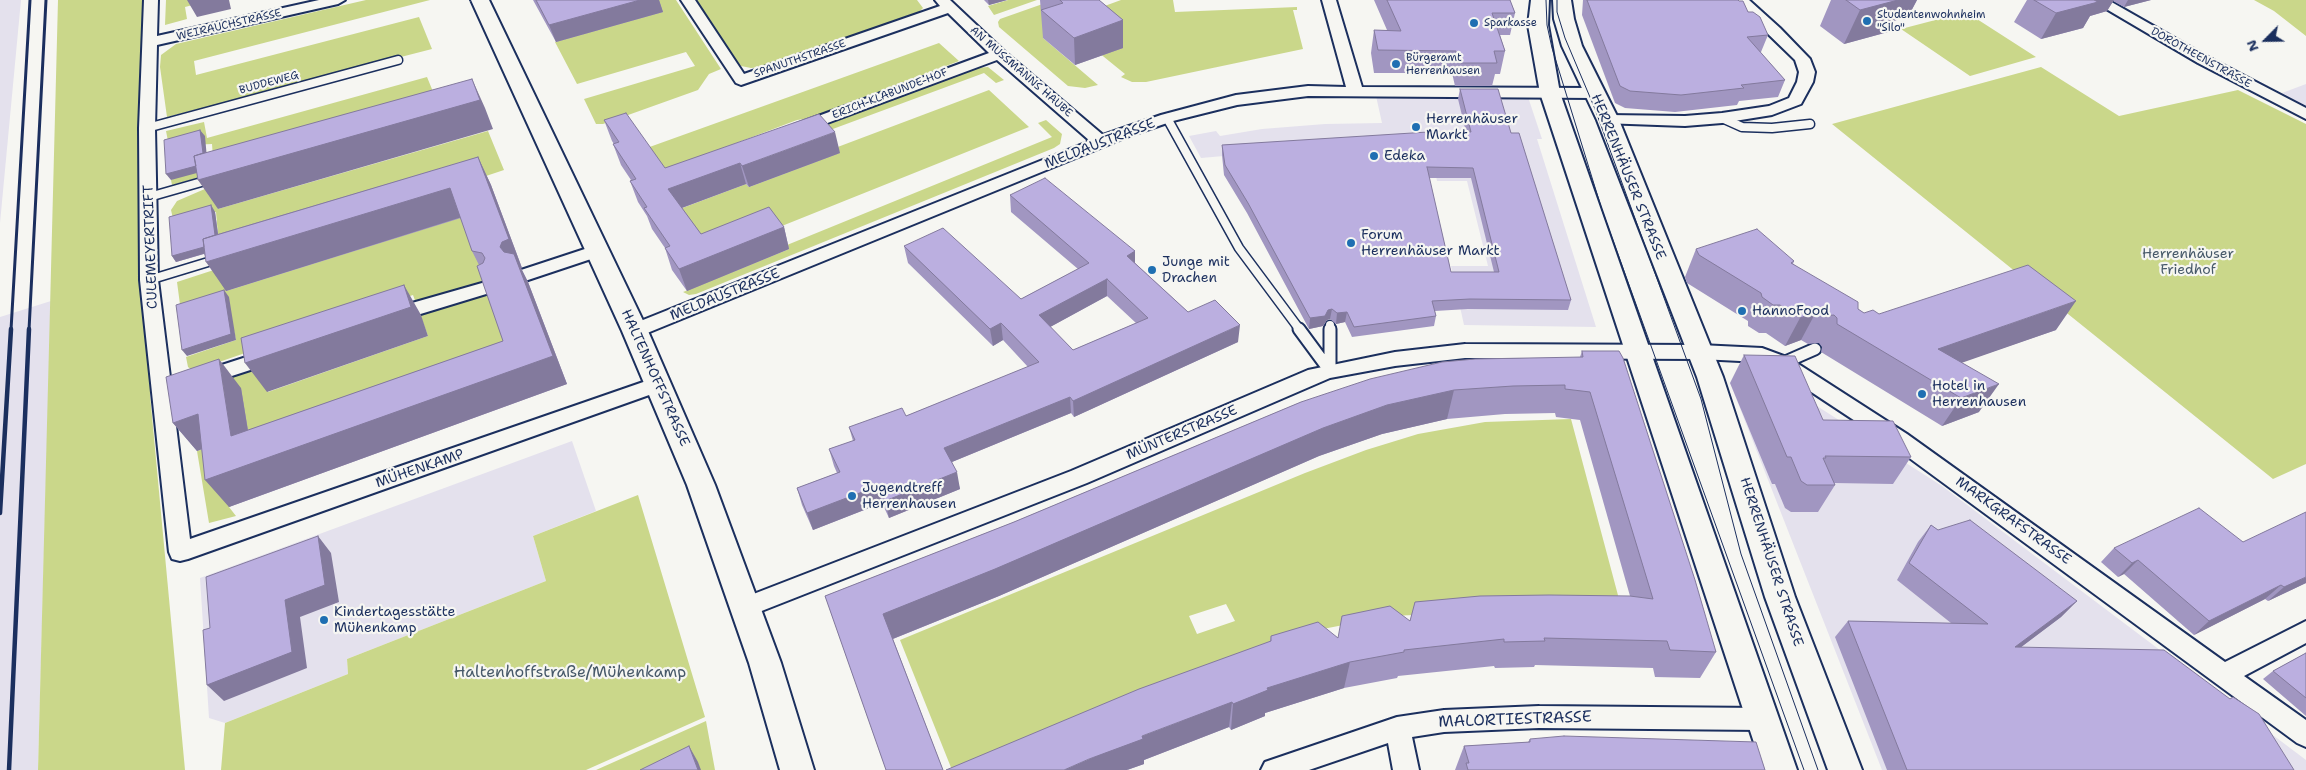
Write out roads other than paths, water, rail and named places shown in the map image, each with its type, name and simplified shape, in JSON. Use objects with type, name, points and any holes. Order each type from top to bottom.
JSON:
[{"type":"street","name":"CULEMEYERTRIFT","points":[[151,0],[148,43],[147,128],[149,280],[180,552]]},
{"type":"street","name":"WEIRAUCHSTRASSE","points":[[148,43],[338,0]]},
{"type":"street","name":"HALTENHOFFSTRASSE","points":[[480,0],[635,331],[701,485],[746,607],[796,770]]},
{"type":"street","name":"SPANUTHSTRASSE","points":[[688,0],[741,80],[945,4]]},
{"type":"street","points":[[1329,0],[1355,90]]},
{"type":"street","points":[[1540,0],[1538,25],[1550,93],[1780,770]]},
{"type":"street","name":"HERRENHÄUSER STRASSE","points":[[1562,0],[1564,19],[1572,46],[1608,120],[1680,308],[1700,352],[1722,410],[1780,597],[1845,770]]},
{"type":"street","points":[[1608,120],[1685,121],[1722,118],[1772,110],[1795,101],[1805,82],[1807,72],[1799,55],[1740,0]]},
{"type":"street","name":"DOROTHEENSTRASSE","points":[[2098,0],[2203,60],[2306,114]]},
{"type":"street","name":"AN MUSSMANNS HAUBE","points":[[945,4],[999,54],[1101,142]]},
{"type":"street","name":"ERICH-KLABUNDE-HOF","points":[[790,132],[999,54]]},
{"type":"street","name":"MELDAUSTRASSE","points":[[635,331],[1101,142],[1167,118],[1236,100],[1308,91],[1355,90],[1594,93]]},
{"type":"street","points":[[525,275],[597,251]]},
{"type":"street","points":[[373,322],[489,287]]},
{"type":"street","points":[[162,392],[290,349]]},
{"type":"street","name":"MÜNTERSTRASSE","points":[[746,607],[1078,477],[1315,375],[1395,359],[1465,351],[1637,352]]},
{"type":"street","points":[[1637,352],[1700,352]]},
{"type":"street","name":"MARKGRAFSTRASSE","points":[[1700,352],[1762,356],[1782,363],[1900,440],[2306,735]]},
{"type":"street","name":"MÜHENKAMP","points":[[180,552],[659,384]]},
{"type":"street","points":[[2224,675],[2306,631]]},
{"type":"street","name":"MALORTIESTRASSE","points":[[1274,770],[1397,728],[1444,721],[1539,717],[1762,719]]},
{"type":"street","points":[[1397,728],[1406,770]]},
{"type":"lane","name":"BUDDEWEG","points":[[147,128],[398,60]]},
{"type":"lane","points":[[1167,118],[1239,248],[1330,371]]},
{"type":"lane","points":[[1722,118],[1742,127],[1772,128],[1810,124]]},
{"type":"lane","points":[[149,197],[223,176]]},
{"type":"lane","points":[[149,280],[224,258]]},
{"type":"lane","points":[[1330,325],[1330,371]]},
{"type":"lane","points":[[1782,363],[1815,349]]},
{"type":"tram line","points":[[1546,0],[1547,25],[1552,48],[1602,210],[1804,770]]},
{"type":"tram line","points":[[1557,0],[1557,12],[1565,38],[1595,109],[1701,399],[1741,554],[1818,770]]},
{"type":"railway","points":[[11,330],[30,0]]},
{"type":"railway","points":[[29,330],[46,0]]},
{"type":"railway","points":[[0,513],[11,329]]},
{"type":"railway","points":[[9,770],[29,329]]},
{"type":"place","name":"Studentenwohnheim \"Silo\"","points":[[1867,21]]},
{"type":"place","name":"Sparkasse","points":[[1474,23]]},
{"type":"place","name":"Bürgeramt Herrenhausen","points":[[1396,64]]},
{"type":"place","name":"Herrenhäuser Markt","points":[[1416,127]]},
{"type":"place","name":"Edeka","points":[[1374,156]]},
{"type":"place","name":"Forum Herrenhäuser Markt","points":[[1351,243]]},
{"type":"place","name":"Junge mit Drachen","points":[[1152,270]]},
{"type":"place","name":"HannoFood","points":[[1742,311]]},
{"type":"place","name":"Hotel in Herrenhausen","points":[[1922,394]]},
{"type":"place","name":"Jugendtreff Herrenhausen","points":[[852,496]]},
{"type":"place","name":"Kindertagesstätte Mühenkamp","points":[[324,620]]},
{"type":"park label","name":"Herrenhäuser Friedhof","points":[[2188,262]]},
{"type":"park label","name":"Haltenhoffstraße/Mühenkamp","points":[[570,673]]}]
